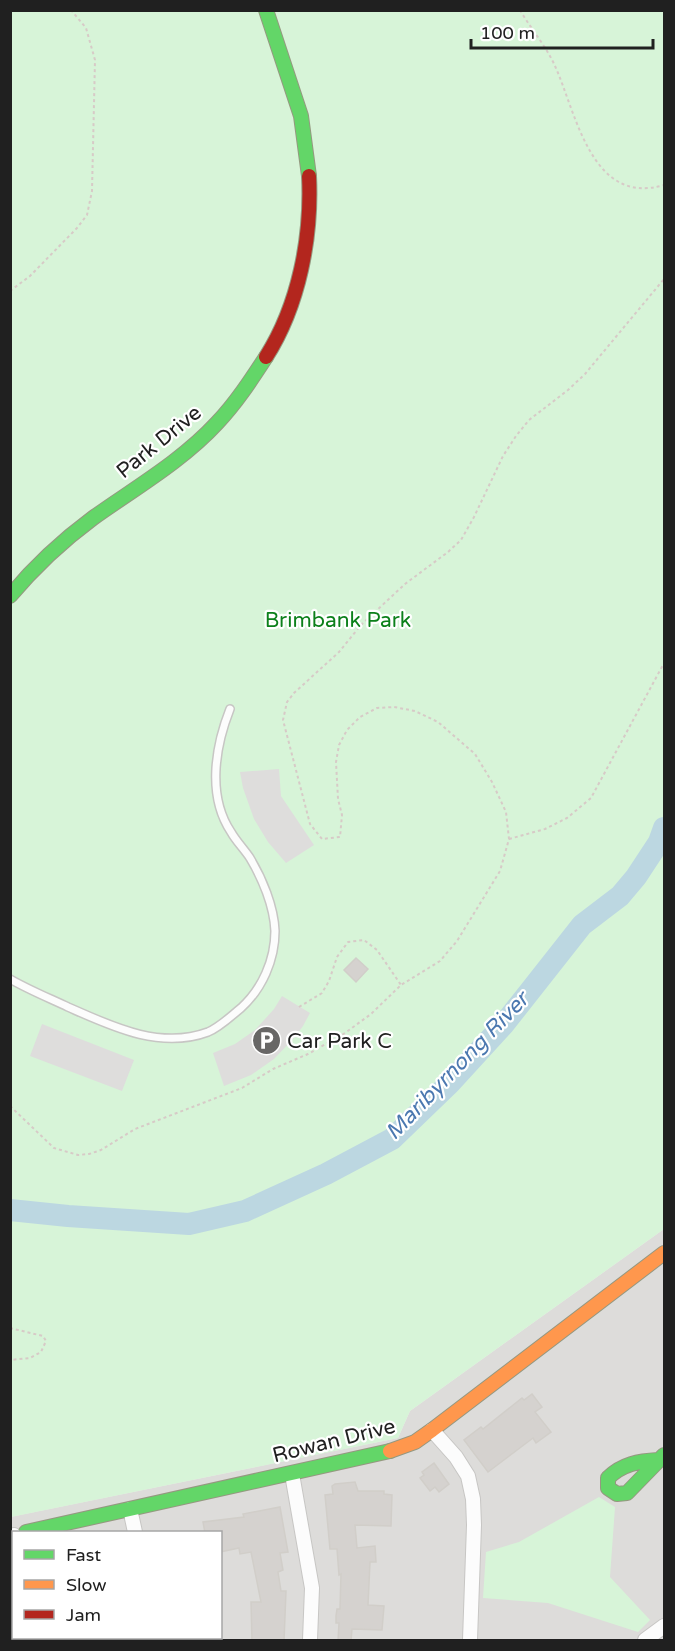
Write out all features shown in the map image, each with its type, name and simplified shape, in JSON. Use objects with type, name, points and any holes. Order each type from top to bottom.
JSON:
[{"type":"street","name":"Park Drive","points":[[10,596],[31,570],[56,546],[181,455],[210,429],[249,385],[282,328],[297,286],[306,250],[310,214],[310,180],[301,118],[266,10]]},
{"type":"street","name":"Rowan Drive","points":[[36,1531],[400,1449],[416,1442],[664,1253]]},
{"type":"street","points":[[432,1430],[456,1457],[468,1476],[473,1499],[470,1641]]},
{"type":"street","points":[[292,1474],[312,1588],[310,1641]]},
{"type":"street","points":[[130,1509],[135,1531]]},
{"type":"street","points":[[10,1618],[11,1641]]},
{"type":"street","points":[[645,1641],[664,1626]]},
{"type":"lane","points":[[10,979],[100,1021],[147,1037],[184,1037],[211,1031],[244,1005],[260,986],[271,955],[274,931],[271,912],[262,881],[225,822],[216,790],[219,741],[230,709]]},
{"type":"path","points":[[520,10],[550,56],[582,137],[600,166],[625,184],[643,188],[664,185]]},
{"type":"path","points":[[10,291],[30,276],[77,228],[87,214],[92,191],[94,60],[86,28],[72,11]]},
{"type":"path","points":[[10,1106],[54,1148],[78,1155],[101,1150],[135,1129],[242,1088],[273,1069],[308,1054],[345,1033],[401,985],[440,961],[458,941],[500,871],[509,839],[506,812],[476,754],[438,722],[415,711],[394,707],[377,708],[360,717],[347,730],[339,745],[336,762],[338,799],[342,815],[340,837],[322,839],[310,824],[284,720],[287,702],[405,584],[461,540],[503,456],[516,436],[529,420],[585,374],[664,279]]},
{"type":"path","points":[[509,839],[544,829],[567,818],[591,798],[664,663]]},
{"type":"path","points":[[299,1007],[322,993],[329,981],[337,957],[348,942],[364,940],[377,950],[401,985]]},
{"type":"path","points":[[10,1328],[43,1336],[46,1341],[41,1352],[30,1358],[10,1360]]},
{"type":"shaded area","points":[[279,769],[281,796],[314,845],[286,863],[268,842],[254,819],[240,772]]},
{"type":"shaded area","name":"Car Park C","points":[[282,996],[310,1013],[303,1026],[274,1059],[251,1075],[224,1086],[213,1053],[235,1044],[255,1030],[274,1009]]},
{"type":"shaded area","points":[[42,1024],[134,1060],[122,1091],[30,1056]]},
{"type":"shaded area","points":[[664,1229],[664,1640],[11,1640],[10,1517],[398,1438],[410,1411]]},
{"type":"green space","name":"Brimbank Park","points":[[11,11],[664,11],[664,1229],[410,1411],[398,1438],[11,1517]]},
{"type":"green space","points":[[599,1497],[615,1507],[610,1577],[650,1620],[638,1632],[548,1603],[483,1598],[486,1552],[519,1542]]},
{"type":"building","points":[[356,958],[368,969],[356,982],[344,970]]},
{"type":"building","points":[[532,1394],[542,1407],[535,1412],[551,1432],[536,1443],[533,1438],[488,1472],[464,1440],[481,1427],[483,1429],[522,1398],[524,1400]]},
{"type":"building","points":[[434,1463],[449,1484],[439,1492],[435,1487],[430,1491],[420,1478],[424,1475],[422,1472]]},
{"type":"building","points":[[355,1482],[358,1491],[384,1491],[384,1494],[392,1495],[391,1526],[355,1525],[357,1548],[375,1546],[376,1562],[370,1562],[368,1605],[384,1606],[382,1630],[352,1629],[351,1641],[338,1641],[339,1623],[336,1623],[336,1616],[337,1609],[340,1609],[341,1574],[339,1575],[337,1549],[330,1549],[325,1495],[333,1494],[332,1486],[335,1484]]},
{"type":"building","points":[[280,1507],[288,1552],[280,1553],[283,1570],[278,1572],[281,1591],[286,1591],[284,1641],[252,1641],[251,1602],[261,1602],[251,1552],[240,1554],[239,1548],[222,1552],[222,1531],[205,1531],[203,1522],[244,1517],[243,1514]]},
{"type":"waterway","name":"Maribyrnong River","points":[[10,1210],[189,1224],[245,1211],[326,1174],[392,1139],[450,1083],[504,1024],[582,925],[620,896],[636,877],[659,842],[664,828]]},
{"type":"traffic: fast","points":[[266,10],[301,116],[309,176]]},
{"type":"traffic: fast","points":[[10,596],[39,564],[70,536],[173,462],[203,437],[231,407],[266,357]]},
{"type":"traffic: fast","points":[[30,1531],[390,1451]]},
{"type":"traffic: fast","points":[[658,1460],[638,1462],[619,1469],[608,1478],[608,1488],[617,1494],[627,1493],[664,1455]]},
{"type":"traffic: slow","points":[[390,1451],[415,1442],[432,1430],[664,1253]]},
{"type":"traffic: jam","points":[[266,357],[287,315],[301,270],[308,223],[309,176]]},
{"type":"place","name":"Car Park C","points":[[266,1041]]}]
